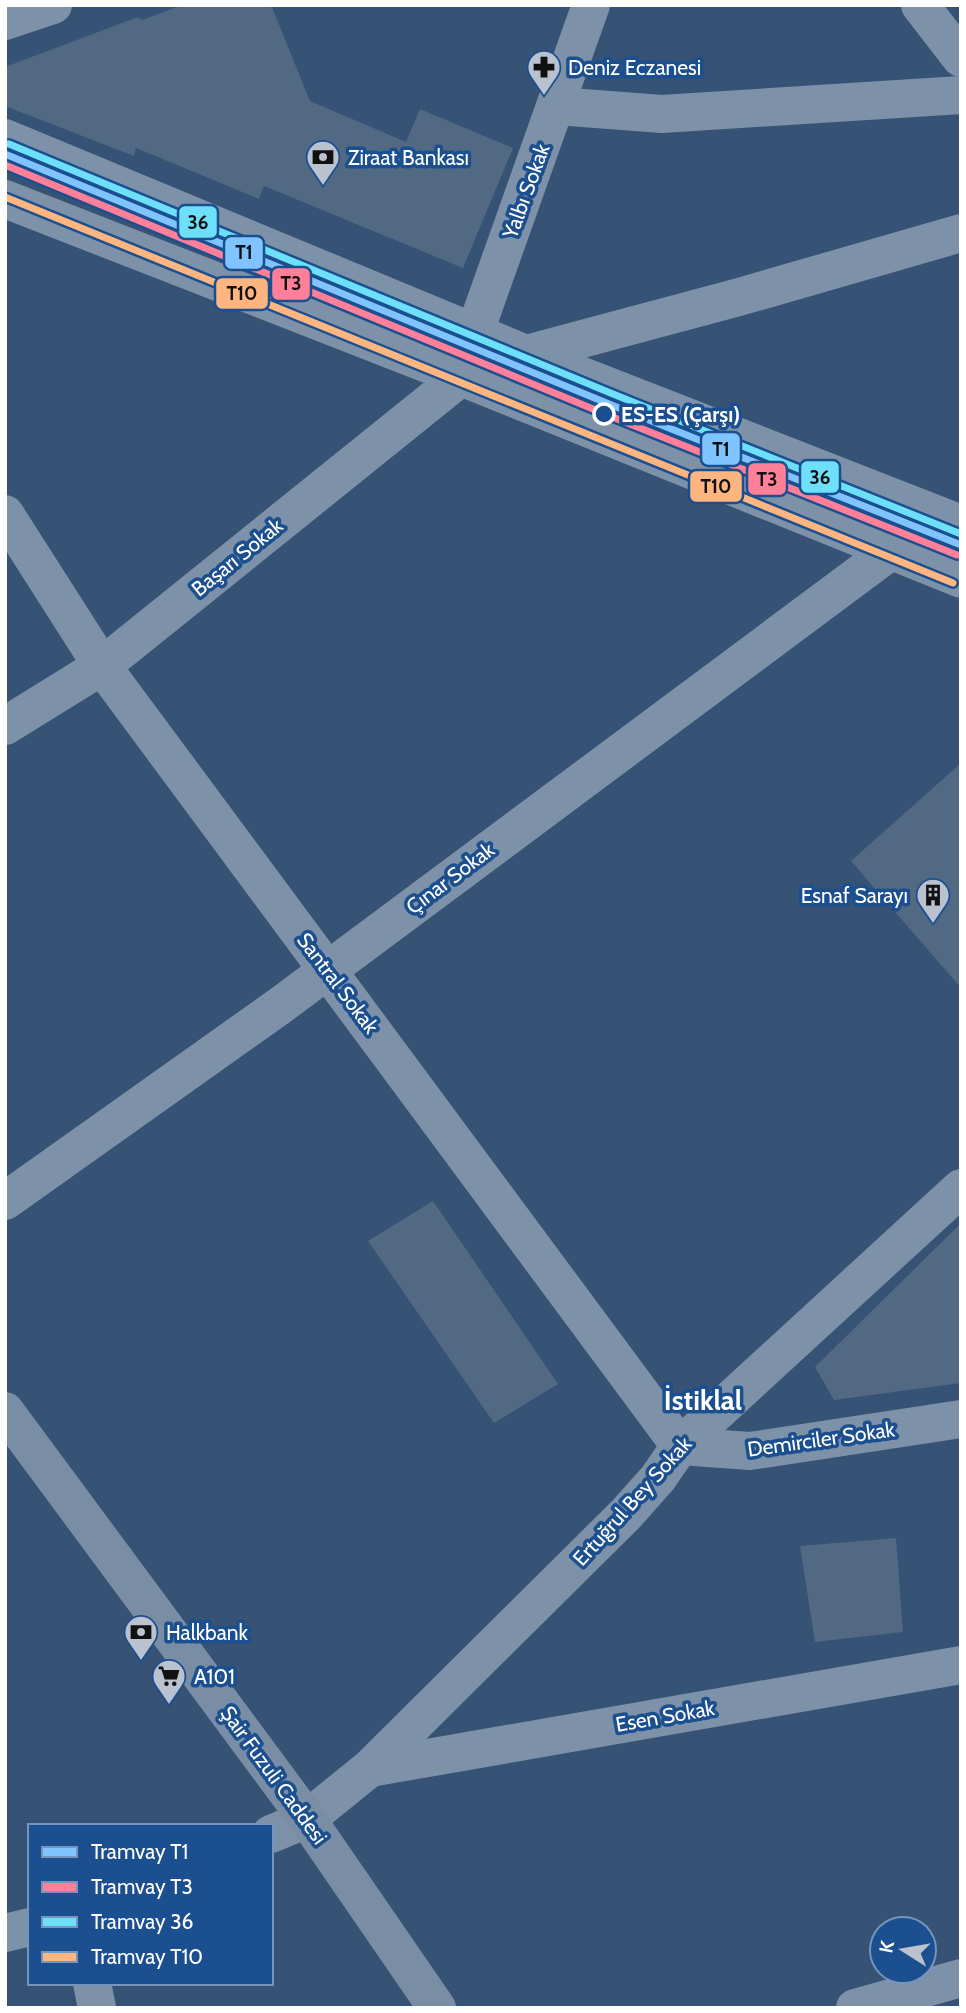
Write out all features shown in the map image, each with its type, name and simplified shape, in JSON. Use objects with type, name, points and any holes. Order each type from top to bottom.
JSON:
[{"type":"main road","name":"Şair Fuzuli Caddesi","points":[[5,1411],[307,1819],[437,2008]]},
{"type":"street","points":[[5,20],[53,5]]},
{"type":"street","name":"Yalbı Sokak","points":[[461,377],[474,331],[557,106],[591,5]]},
{"type":"street","points":[[920,5],[961,58]]},
{"type":"street","points":[[557,106],[662,114],[961,95]]},
{"type":"street","points":[[5,138],[526,354],[961,524]]},
{"type":"street","points":[[5,199],[461,377],[961,579]]},
{"type":"street","name":"Başarı Sokak","points":[[5,726],[102,666],[461,377],[526,354],[739,297],[961,233]]},
{"type":"street","name":"Santral Sokak","points":[[5,514],[102,666],[680,1446]]},
{"type":"street","name":"Çınar Sokak","points":[[5,1201],[328,969],[892,550]]},
{"type":"street","name":"Ertuğrul Bey Sokak","points":[[273,1833],[307,1819],[370,1768],[626,1514],[658,1478],[680,1446],[961,1188]]},
{"type":"street","name":"Demirciler Sokak","points":[[680,1446],[750,1451],[961,1419]]},
{"type":"street","name":"Esen Sokak","points":[[370,1768],[961,1665]]},
{"type":"street","points":[[5,1933],[28,1927]]},
{"type":"street","points":[[855,2008],[961,1978]]},
{"type":"street","points":[[92,1985],[97,2008]]},
{"type":"building","points":[[182,5],[271,5],[310,101],[406,142],[420,109],[513,148],[463,268],[264,186],[259,199],[136,148],[134,156],[5,106],[5,67],[138,17],[142,20]]},
{"type":"building","name":"Esnaf Sarayı","points":[[961,763],[961,988],[851,861]]},
{"type":"building","points":[[433,1201],[558,1384],[494,1423],[368,1241]]},
{"type":"building","points":[[961,1223],[961,1383],[834,1400],[815,1367]]},
{"type":"building","points":[[896,1538],[903,1632],[815,1642],[800,1546]]},
{"type":"tram line","name":"36","points":[[9,144],[613,394],[961,534]]},
{"type":"tram line","name":"T1","points":[[5,154],[609,404],[961,545]]},
{"type":"tram line","name":"T3","points":[[5,165],[605,414],[957,555]]},
{"type":"tram line","name":"T10","points":[[5,197],[953,583]]},
{"type":"place","name":"Deniz Eczanesi","points":[[544,97]]},
{"type":"place","name":"Ziraat Bankası","points":[[323,187]]},
{"type":"place","name":"ES-ES (Çarşı)","points":[[604,414]]},
{"type":"place","name":"Esnaf Sarayı","points":[[933,925]]},
{"type":"place","name":"Halkbank","points":[[141,1662]]},
{"type":"place","name":"A101","points":[[169,1706]]},
{"type":"district","name":"İstiklal","points":[[703,1400]]}]
